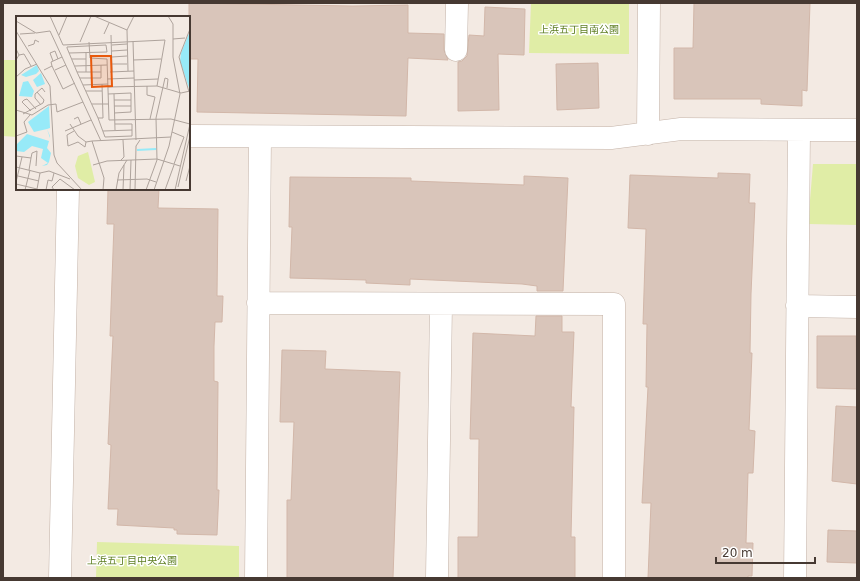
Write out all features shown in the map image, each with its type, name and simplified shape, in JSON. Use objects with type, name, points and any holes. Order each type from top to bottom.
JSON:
[{"type":"street","points":[[456,50],[457,3]]},
{"type":"street","points":[[648,134],[649,3]]},
{"type":"street","points":[[190,136],[611,138],[681,129],[799,131],[857,130]]},
{"type":"street","points":[[795,578],[799,131]]},
{"type":"street","points":[[256,578],[260,137]]},
{"type":"street","points":[[60,578],[68,190]]},
{"type":"street","points":[[258,303],[614,304],[614,578]]},
{"type":"street","points":[[438,578],[441,304]]},
{"type":"street","points":[[798,306],[857,307]]},
{"type":"green space","name":"上浜五丁目南公園","points":[[531,3],[629,3],[629,54],[529,53]]},
{"type":"green space","points":[[3,60],[16,60],[16,137],[3,136]]},
{"type":"green space","points":[[813,164],[857,164],[857,225],[808,224]]},
{"type":"green space","name":"上浜五丁目中央公園","points":[[97,542],[239,546],[239,578],[96,578]]},
{"type":"building","points":[[189,3],[353,6],[408,5],[408,33],[444,34],[444,50],[448,60],[408,58],[406,116],[197,112],[198,59],[190,59]]},
{"type":"building","points":[[694,3],[810,3],[807,91],[802,90],[802,106],[761,104],[761,99],[674,99],[674,48],[693,48]]},
{"type":"building","points":[[485,7],[525,9],[524,55],[498,54],[499,110],[458,111],[458,62],[462,61],[467,56],[469,35],[484,36]]},
{"type":"building","points":[[598,63],[599,108],[557,110],[556,64]]},
{"type":"building","points":[[718,173],[750,174],[749,203],[755,203],[751,294],[750,353],[752,353],[749,430],[755,431],[753,473],[748,473],[746,543],[753,543],[752,576],[748,576],[748,578],[648,578],[651,503],[642,503],[648,387],[646,387],[647,324],[643,324],[646,229],[628,228],[630,175],[718,178]]},
{"type":"building","points":[[524,176],[568,178],[563,291],[537,291],[537,286],[522,284],[410,279],[410,285],[366,283],[366,280],[290,278],[292,227],[289,227],[290,177],[411,178],[411,181],[524,185]]},
{"type":"building","points":[[108,190],[159,190],[158,208],[218,209],[217,296],[223,296],[222,322],[215,322],[214,346],[214,381],[218,382],[217,490],[219,490],[217,535],[177,534],[177,530],[174,530],[174,528],[117,525],[118,509],[108,509],[111,445],[108,444],[113,336],[110,336],[114,224],[107,224]]},
{"type":"building","points":[[536,316],[562,316],[562,332],[574,332],[571,407],[574,407],[571,537],[575,537],[575,578],[458,578],[458,537],[478,537],[479,439],[470,439],[473,333],[535,336]]},
{"type":"building","points":[[817,336],[856,336],[857,389],[817,388]]},
{"type":"building","points":[[282,350],[326,351],[325,369],[400,372],[393,578],[287,578],[287,500],[291,500],[294,422],[280,422]]},
{"type":"building","points":[[836,406],[857,407],[857,484],[832,481]]},
{"type":"building","points":[[828,530],[857,531],[857,563],[827,562]]}]
